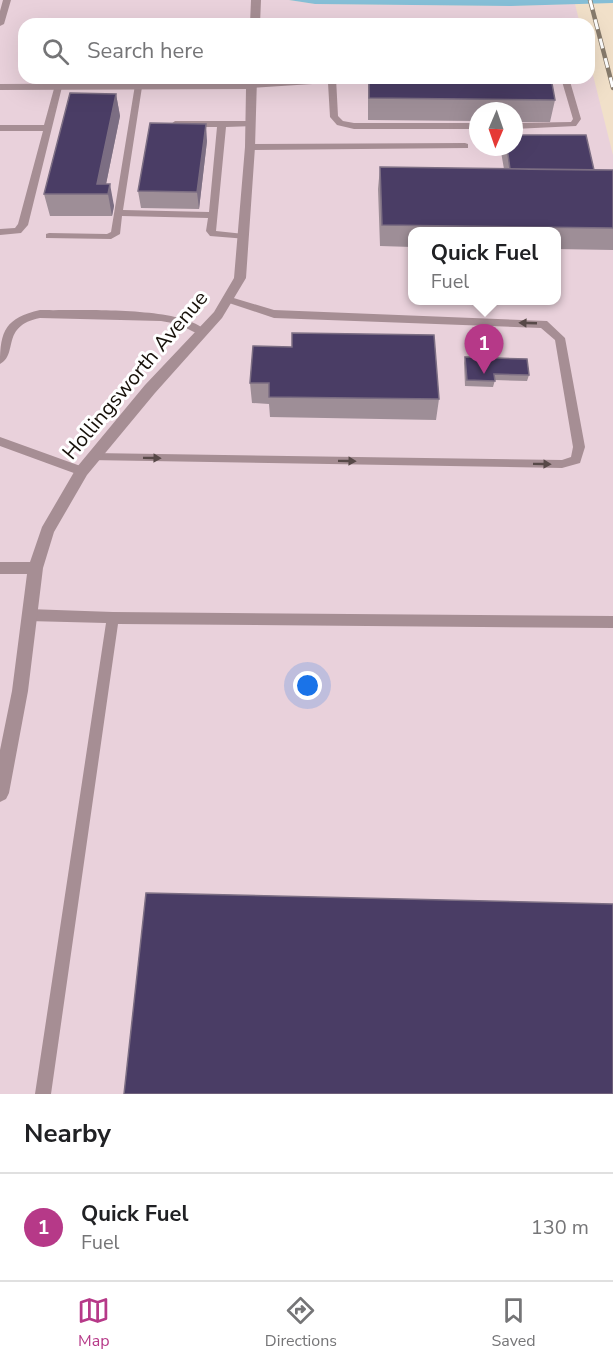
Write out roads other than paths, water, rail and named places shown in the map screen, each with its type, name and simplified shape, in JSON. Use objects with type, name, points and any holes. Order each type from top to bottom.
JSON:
[{"type":"street","points":[[255,18],[256,3]]},
{"type":"street","points":[[0,87],[138,87],[206,84]]},
{"type":"street","name":"Hollingsworth Avenue","points":[[0,793],[20,691],[35,568],[47,531],[82,471],[218,315],[240,278],[250,147],[251,84]]},
{"type":"street","points":[[0,568],[35,568]]},
{"type":"lane","points":[[0,24],[7,0]]},
{"type":"lane","points":[[332,84],[334,117],[340,123],[354,126],[469,126]]},
{"type":"lane","points":[[523,126],[573,124],[577,119],[567,84]]},
{"type":"lane","points":[[0,232],[18,231],[22,225],[58,87]]},
{"type":"lane","points":[[49,236],[113,236],[119,213],[138,87]]},
{"type":"lane","points":[[165,123],[250,124]]},
{"type":"lane","points":[[222,124],[211,231],[213,234],[244,237]]},
{"type":"lane","points":[[0,128],[47,128]]},
{"type":"lane","points":[[250,147],[465,146]]},
{"type":"lane","points":[[119,213],[213,215]]},
{"type":"lane","points":[[93,457],[562,464],[576,460],[579,447],[560,339],[543,324],[274,314],[227,299]]},
{"type":"lane","points":[[0,360],[10,326],[22,317],[40,314],[161,317],[181,321],[202,332]]},
{"type":"lane","points":[[0,441],[82,471]]},
{"type":"lane","points":[[28,615],[113,618],[613,622]]},
{"type":"lane","points":[[44,1094],[113,618]]},
{"type":"water","points":[[289,0],[613,0],[613,3],[511,6],[315,4]]},
{"type":"railway","points":[[590,0],[595,18]]},
{"type":"railway","points":[[595,19],[613,88]]},
{"type":"place","name":"Quick Fuel","points":[[484,374]]}]
